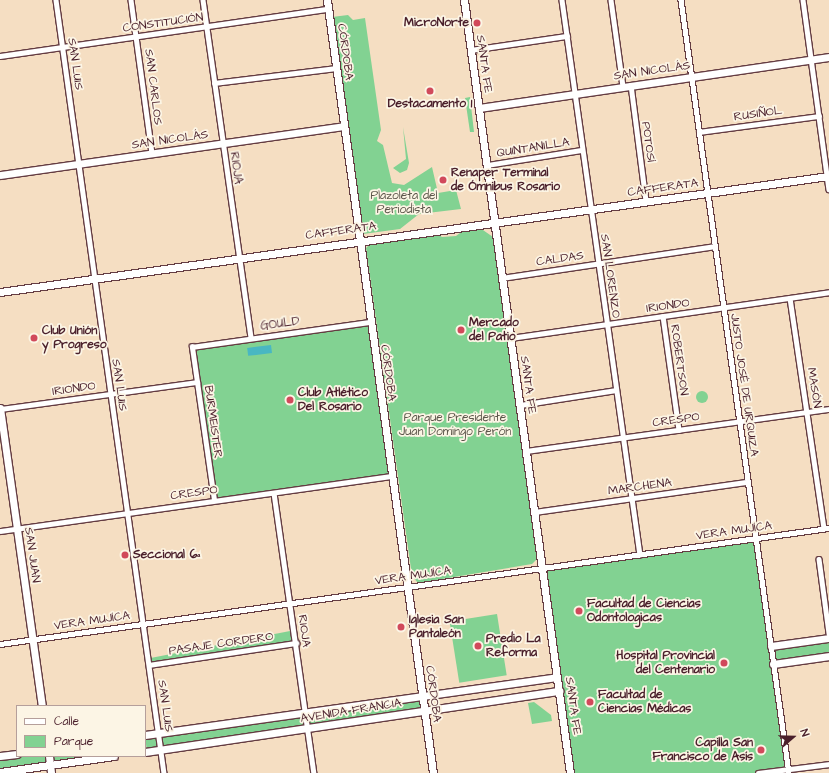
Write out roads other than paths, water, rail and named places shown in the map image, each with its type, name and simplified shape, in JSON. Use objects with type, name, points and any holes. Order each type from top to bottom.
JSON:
[{"type":"main road","name":"CÓRDOBA","points":[[327,0],[433,773]]},
{"type":"main road","name":"SANTA FE","points":[[464,0],[560,691],[570,773]]},
{"type":"main road","name":"SAN NICOLÁS","points":[[479,108],[829,57]]},
{"type":"main road","name":"SAN NICOLÁS","points":[[0,175],[344,126]]},
{"type":"main road","name":"CAFFERATA","points":[[0,292],[359,240],[828,177]]},
{"type":"main road","name":"SAN JUAN","points":[[0,409],[42,705]]},
{"type":"main road","points":[[771,646],[829,638]]},
{"type":"main road","points":[[773,664],[829,656]]},
{"type":"main road","name":"AVENIDA FRANCIA","points":[[146,735],[305,714],[557,677]]},
{"type":"main road","name":"AVENIDA FRANCIA","points":[[146,752],[308,730],[560,691]]},
{"type":"main road","points":[[0,756],[16,754]]},
{"type":"main road","points":[[49,757],[51,773]]},
{"type":"main road","points":[[0,772],[107,757]]},
{"type":"street","name":"SAN LUIS","points":[[56,0],[93,278],[164,773]]},
{"type":"street","name":"SAN CARLOS","points":[[131,0],[152,154]]},
{"type":"street","name":"RIOJA","points":[[203,0],[238,257],[251,338]]},
{"type":"street","name":"SAN LORENZO","points":[[562,0],[590,209],[640,555]]},
{"type":"street","points":[[611,0],[622,87]]},
{"type":"street","name":"JUSTO JOSÉ DE URQUIZA","points":[[681,0],[747,482],[789,771]]},
{"type":"street","points":[[802,0],[829,190]]},
{"type":"street","name":"CONSTITUCIÓN","points":[[0,56],[328,10]]},
{"type":"street","points":[[471,50],[567,36]]},
{"type":"street","points":[[214,83],[336,68]]},
{"type":"street","name":"POTOSÍ","points":[[631,86],[646,201]]},
{"type":"street","name":"RUSIÑOL","points":[[699,132],[819,116]]},
{"type":"street","name":"QUINTANILLA","points":[[487,165],[582,150]]},
{"type":"street","name":"CALDAS","points":[[502,278],[715,246]]},
{"type":"street","name":"IRIONDO","points":[[511,338],[829,292]]},
{"type":"street","name":"MASÓN","points":[[790,298],[826,528]]},
{"type":"street","name":"ROBERTSON","points":[[663,316],[680,430]]},
{"type":"street","name":"GOULD","points":[[192,347],[370,322]]},
{"type":"street","name":"BURMEISTER","points":[[192,347],[214,500]]},
{"type":"street","name":"IRIONDO","points":[[0,409],[197,382]]},
{"type":"street","points":[[520,405],[616,390]]},
{"type":"street","name":"CRESPO","points":[[526,451],[829,409]]},
{"type":"street","name":"CRESPO","points":[[0,531],[392,476]]},
{"type":"street","name":"MARCHENA","points":[[535,512],[747,482]]},
{"type":"street","name":"RIOJA","points":[[274,493],[314,773]]},
{"type":"street","name":"VERA MUJÍCA","points":[[0,644],[290,602],[640,555],[826,528]]},
{"type":"street","points":[[819,559],[829,633]]},
{"type":"street","name":"PASAJE CORDERO","points":[[149,665],[296,643]]},
{"type":"street","points":[[758,773],[789,771],[829,764]]},
{"type":"water","points":[[271,345],[272,353],[248,356],[247,348]]},
{"type":"place","name":"MicroNorte","points":[[477,23]]},
{"type":"place","name":"Destacamento 1","points":[[430,91]]},
{"type":"place","name":"Renaper Terminal de Ómnibus Rosario","points":[[443,180]]},
{"type":"place","name":"Mercado del Patio","points":[[461,330]]},
{"type":"place","name":"Club Unión y Progreso","points":[[34,338]]},
{"type":"place","name":"Club Atlético Del Rosario","points":[[290,400]]},
{"type":"place","name":"Seccional 6ª","points":[[125,555]]},
{"type":"place","name":"Facultad de Ciencias Odontologicas","points":[[579,611]]},
{"type":"place","name":"Iglesia San Pantaleón","points":[[401,627]]},
{"type":"place","name":"Predio La Reforma","points":[[478,646]]},
{"type":"place","name":"Hospital Provincial del Centenario","points":[[724,663]]},
{"type":"place","name":"Facultad de Ciencias Médicas","points":[[590,702]]},
{"type":"place","name":"Capilla San Francisco de Asís","points":[[761,750]]},
{"type":"park label","name":"Plazoleta del Periodista","points":[[404,203]]},
{"type":"park label","name":"Parque Presidente Juan Domingo Perón","points":[[455,425]]}]
